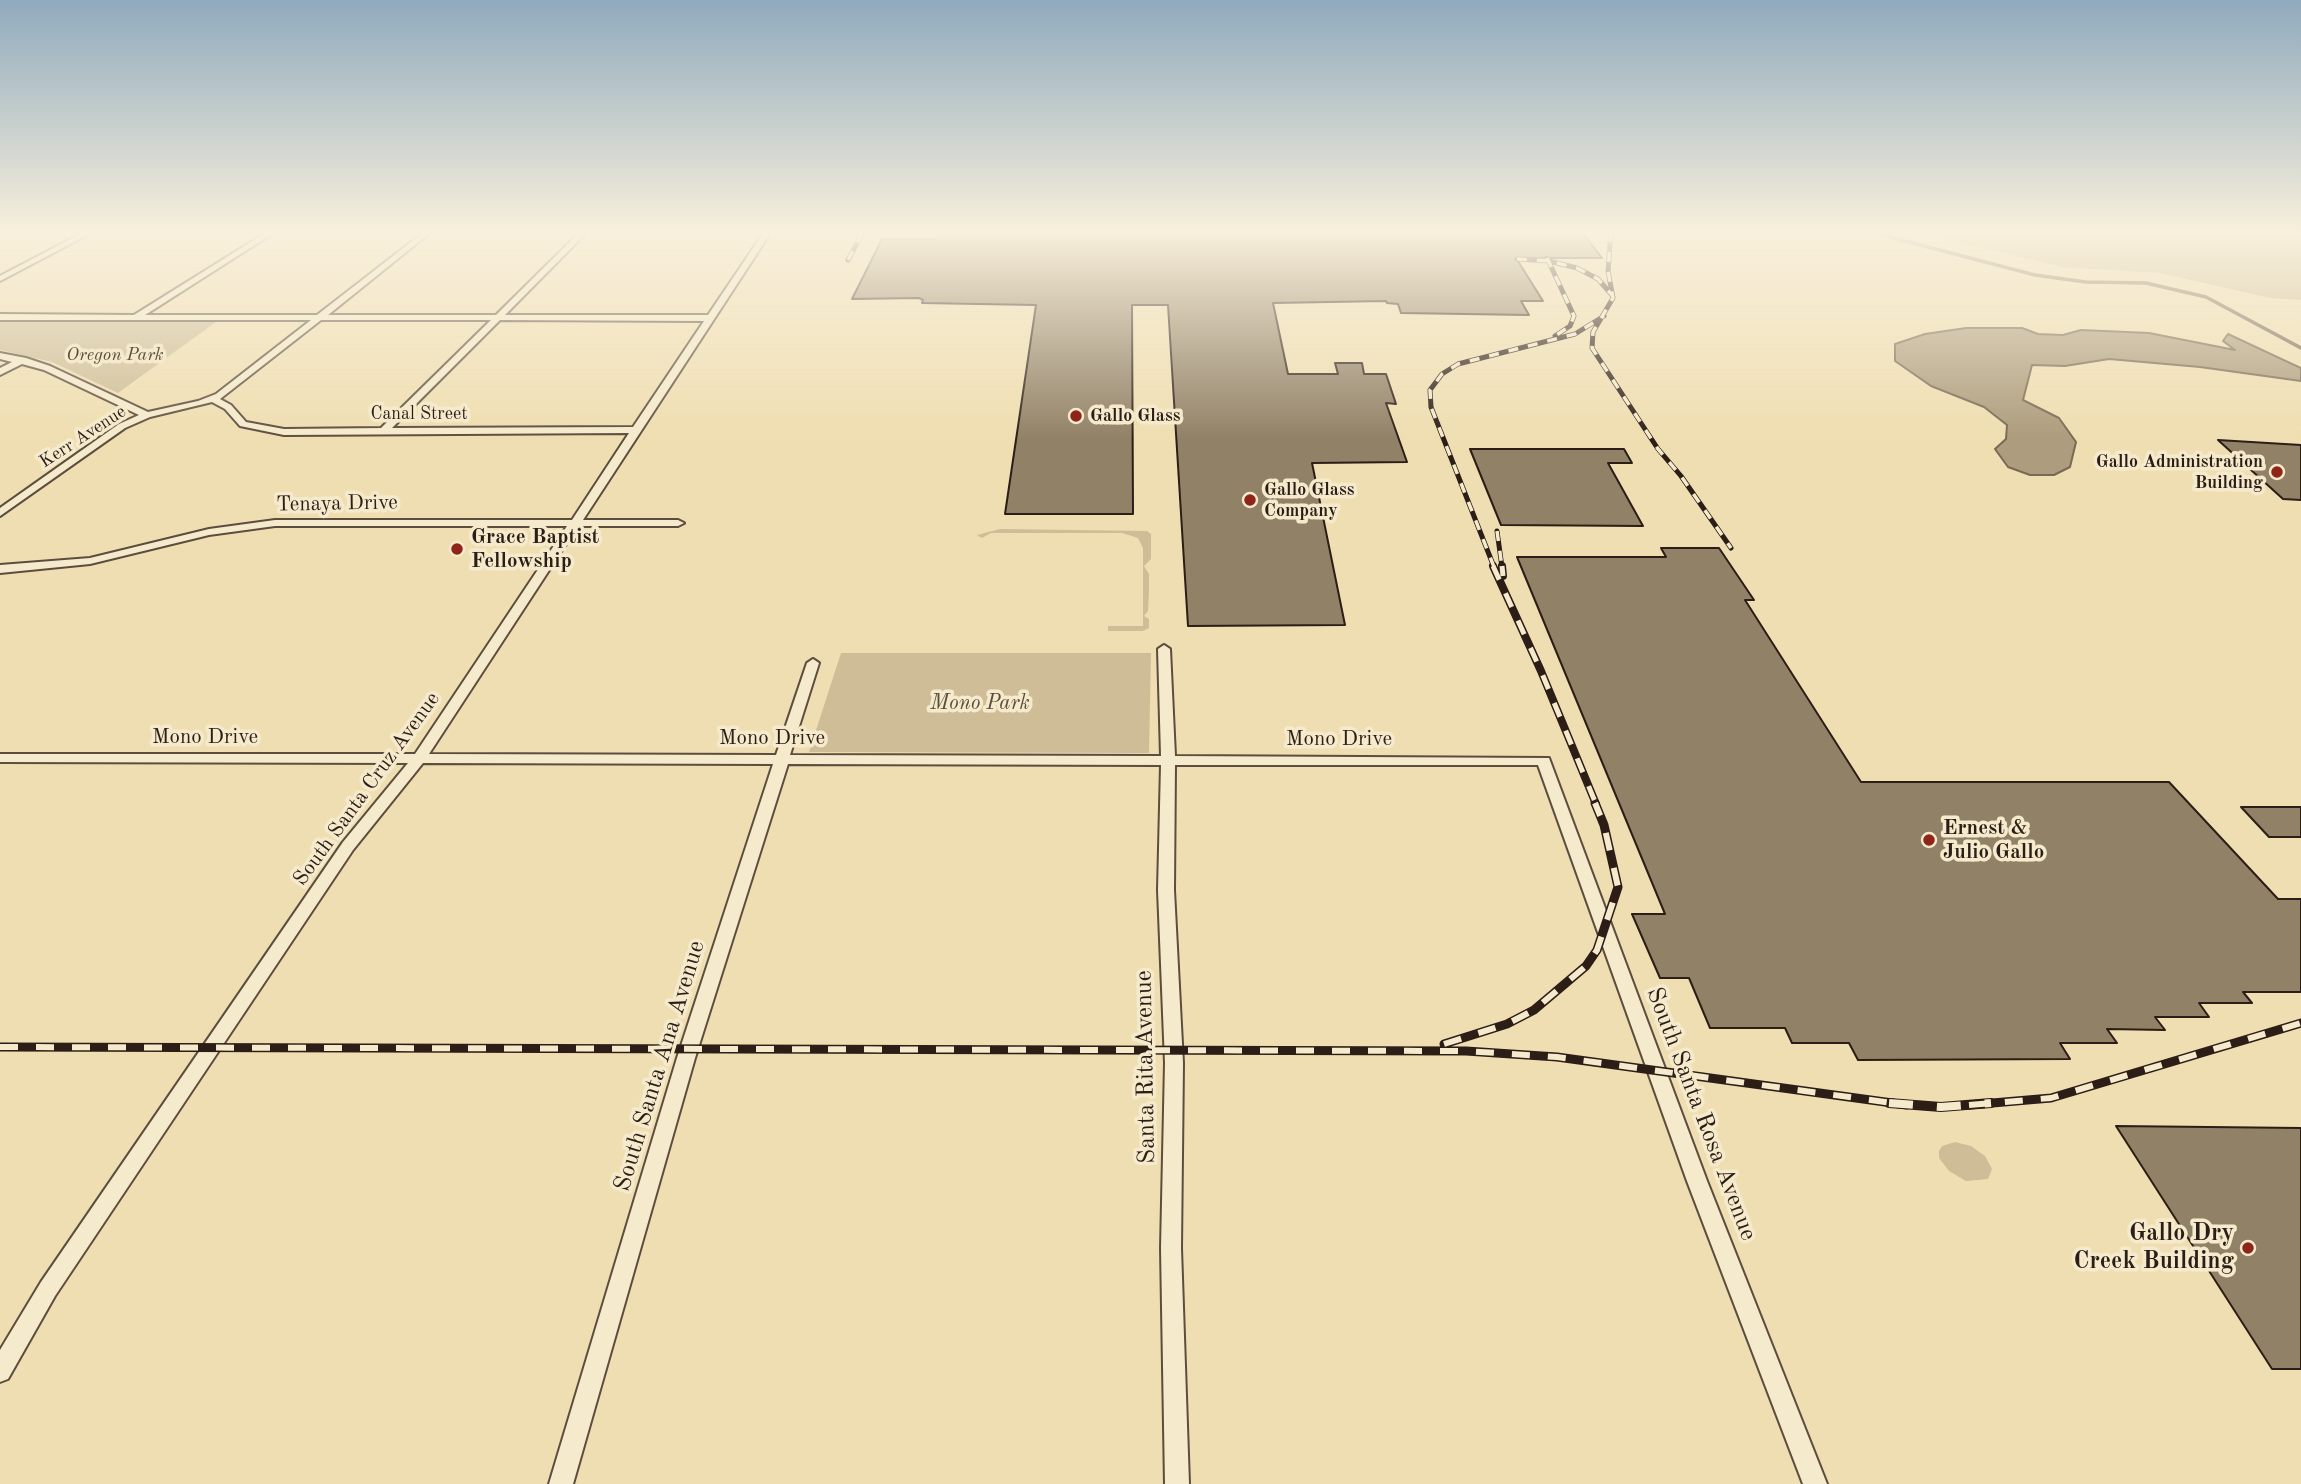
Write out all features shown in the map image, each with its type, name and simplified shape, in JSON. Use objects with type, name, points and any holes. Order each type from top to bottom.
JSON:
[{"type":"street","points":[[135,318],[161,301]]},
{"type":"street","name":"Kerr Avenue","points":[[0,513],[118,429],[148,415],[214,399],[339,301]]},
{"type":"street","points":[[384,431],[512,301]]},
{"type":"street","name":"South Santa Cruz Avenue","points":[[0,1371],[48,1289],[340,857],[420,758],[721,301]]},
{"type":"street","points":[[0,317],[710,318]]},
{"type":"street","points":[[0,356],[23,360],[148,415]]},
{"type":"street","points":[[0,372],[23,360]]},
{"type":"street","name":"Canal Street","points":[[214,399],[228,407],[243,424],[284,432],[636,430]]},
{"type":"street","name":"Tenaya Drive","points":[[0,569],[90,561],[209,532],[275,523],[678,523]]},
{"type":"street","name":"Santa Rita Avenue","points":[[1164,649],[1168,760],[1166,890],[1173,1051],[1171,1248],[1177,1484]]},
{"type":"street","name":"South Santa Ana Avenue","points":[[561,1484],[686,1058],[813,663]]},
{"type":"street","name":"Mono Drive","points":[[0,758],[1544,761]]},
{"type":"street","name":"South Santa Rosa Avenue","points":[[1544,761],[1697,1181],[1815,1484]]},
{"type":"green space","name":"Oregon Park","points":[[0,322],[216,322],[118,393],[52,362],[0,350]]},
{"type":"green space","points":[[1000,529],[1147,531],[1151,534],[1151,559],[1144,566],[1149,574],[1149,591],[1148,611],[1144,616],[1149,619],[1149,628],[1143,631],[1108,631],[1108,626],[1143,626],[1143,548],[1138,538],[1122,533],[991,533],[982,538],[977,535]]},
{"type":"green space","name":"Mono Park","points":[[841,653],[1151,653],[1149,753],[809,752]]},
{"type":"green space","points":[[1955,1142],[1971,1146],[1985,1156],[1992,1169],[1988,1179],[1966,1181],[1949,1171],[1939,1158],[1939,1151],[1942,1146]]},
{"type":"shaded area","points":[[1966,328],[2022,328],[2038,334],[2063,335],[2081,330],[2149,333],[2235,350],[2223,341],[2228,334],[2301,368],[2301,381],[2200,367],[2109,359],[2065,366],[2032,365],[2023,400],[2059,418],[2076,442],[2070,467],[2054,475],[2030,475],[2008,467],[1995,449],[2006,439],[2007,425],[1984,407],[1931,386],[1895,361],[1895,344],[1925,334]]},
{"type":"building","name":"Gallo Glass Company","points":[[1372,301],[1273,303],[1288,374],[1338,374],[1335,363],[1362,363],[1364,374],[1386,374],[1396,404],[1386,403],[1407,462],[1312,463],[1345,625],[1188,626],[1168,305],[1132,305],[1133,514],[1005,514],[1036,305],[922,303]]},
{"type":"building","name":"Gallo Glass Company","points":[[1521,301],[1529,315],[1401,313],[1398,304],[1387,303]]},
{"type":"building","name":"Gallo Administration Building","points":[[2218,440],[2301,445],[2301,500],[2283,499]]},
{"type":"building","points":[[1470,449],[1624,449],[1632,463],[1608,463],[1643,526],[1501,525]]},
{"type":"building","name":"Ernest & Julio Gallo","points":[[1661,548],[1719,548],[1754,600],[1745,600],[1861,782],[2169,782],[2278,899],[2301,899],[2301,992],[2243,992],[2252,1003],[2199,1003],[2209,1017],[2155,1017],[2165,1030],[2107,1029],[2117,1043],[2060,1043],[2070,1059],[1858,1060],[1849,1043],[1792,1043],[1785,1028],[1710,1028],[1689,978],[1660,978],[1632,914],[1665,914],[1517,557],[1666,557]]},
{"type":"building","points":[[2241,807],[2301,807],[2301,837],[2269,837]]},
{"type":"building","name":"Gallo Dry Creek Building","points":[[2116,1126],[2301,1128],[2301,1369],[2272,1369]]},
{"type":"waterway","points":[[2214,301],[2301,348]]},
{"type":"railway","points":[[1555,336],[1570,326],[1574,316],[1567,301]]},
{"type":"railway","points":[[1601,318],[1611,301]]},
{"type":"railway","points":[[1494,567],[1431,407],[1430,390],[1442,374],[1458,364],[1575,334],[1601,318]]},
{"type":"railway","points":[[1601,318],[1593,332],[1592,348],[1658,449],[1681,476],[1731,548]]},
{"type":"railway","points":[[1497,531],[1502,567]]},
{"type":"railway","points":[[1493,566],[1541,671],[1596,804]]},
{"type":"railway","points":[[1502,566],[1503,576]]},
{"type":"railway","points":[[1444,1044],[1507,1024],[1534,1010],[1586,966],[1597,950],[1618,887],[1604,825],[1595,803]]},
{"type":"railway","points":[[1969,1105],[2051,1098],[2301,1023]]},
{"type":"railway","points":[[0,1047],[1466,1051],[1557,1057],[1897,1104]]},
{"type":"railway","points":[[1889,1103],[1897,1104]]},
{"type":"railway","points":[[1897,1104],[1941,1107],[1991,1103]]},
{"type":"railway","points":[[1897,1104],[1907,1105]]},
{"type":"place","name":"Gallo Glass","points":[[1076,416]]},
{"type":"place","name":"Gallo Administration Building","points":[[2277,472]]},
{"type":"place","name":"Gallo Glass Company","points":[[1250,500]]},
{"type":"place","name":"Grace Baptist Fellowship","points":[[457,549]]},
{"type":"place","name":"Ernest & Julio Gallo","points":[[1929,840]]},
{"type":"place","name":"Gallo Dry Creek Building","points":[[2248,1248]]}]
